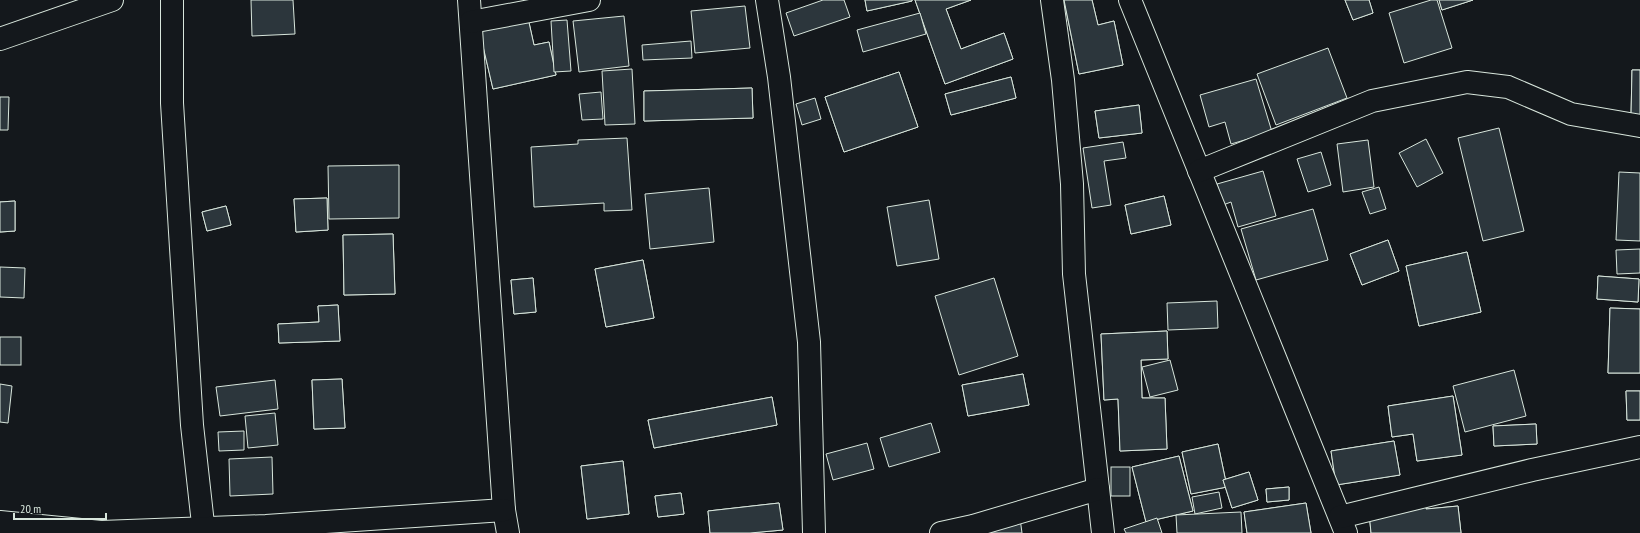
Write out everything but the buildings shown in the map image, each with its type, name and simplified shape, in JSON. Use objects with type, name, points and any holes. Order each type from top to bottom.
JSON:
[{"type":"street","points":[[0,39],[60,10],[112,0]]},
{"type":"street","points":[[172,0],[172,103],[192,425],[204,531]]},
{"type":"street","points":[[469,0],[504,510],[508,533]]},
{"type":"street","points":[[471,22],[589,0]]},
{"type":"street","points":[[767,0],[779,77],[809,342],[814,533]]},
{"type":"street","points":[[1052,0],[1063,80],[1072,184],[1074,274],[1103,533]]},
{"type":"street","points":[[1130,0],[1343,525],[1532,470],[1640,447]]},
{"type":"street","points":[[1199,171],[1372,101],[1467,82],[1508,86],[1571,114],[1640,126]]},
{"type":"street","points":[[941,533],[973,526],[1098,489]]},
{"type":"street","points":[[0,522],[101,532],[204,531],[504,510]]}]
